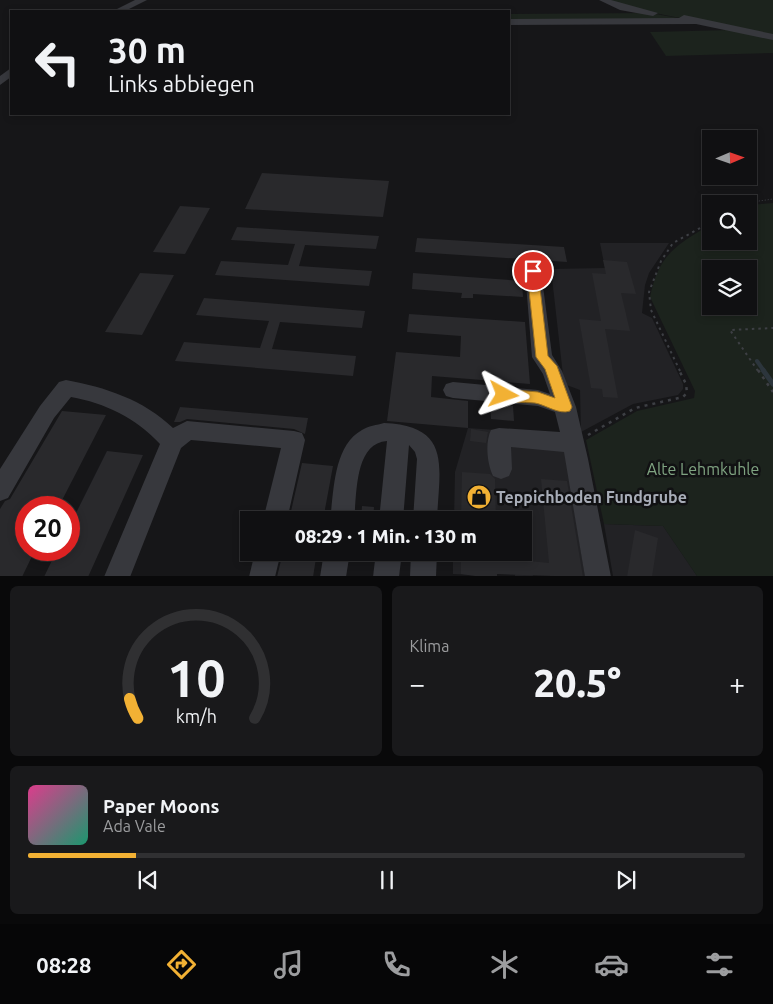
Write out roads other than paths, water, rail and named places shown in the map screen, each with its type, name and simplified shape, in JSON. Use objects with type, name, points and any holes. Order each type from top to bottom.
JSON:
[{"type":"street","points":[[120,10],[143,0]]},
{"type":"street","points":[[603,0],[623,8],[773,37]]},
{"type":"street","points":[[510,22],[695,21]]},
{"type":"street","points":[[0,82],[10,72]]},
{"type":"street","points":[[533,271],[542,357],[551,366],[565,407],[598,576]]},
{"type":"street","points":[[0,490],[47,412],[66,388],[97,395],[137,411],[172,442]]},
{"type":"street","points":[[453,390],[538,398],[565,407]]},
{"type":"street","points":[[116,576],[172,442],[187,430],[294,440],[277,511]]},
{"type":"street","points":[[343,511],[352,455],[364,438],[374,432],[399,433],[418,439],[427,450],[425,511]]},
{"type":"street","points":[[393,511],[399,433]]},
{"type":"street","points":[[501,469],[499,437],[573,443]]},
{"type":"street","points":[[262,576],[266,561]]},
{"type":"street","points":[[333,576],[336,561]]},
{"type":"street","points":[[386,576],[388,561]]},
{"type":"street","points":[[422,576],[423,561]]},
{"type":"waterway","points":[[757,361],[764,371]]},
{"type":"waterway","points":[[763,370],[773,384]]},
{"type":"place","name":"Teppichboden Fundgrube","points":[[479,497]]},
{"type":"park label","name":"Alte Lehmkuhle","points":[[703,469]]}]
